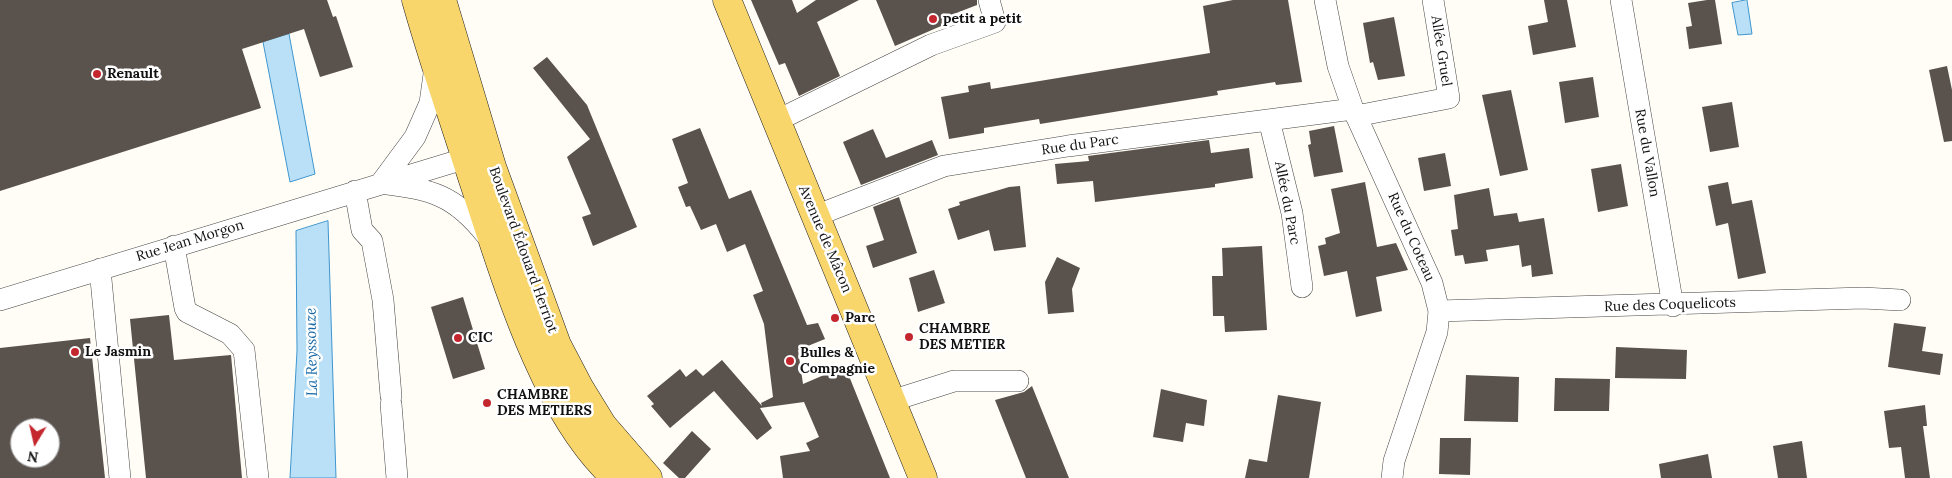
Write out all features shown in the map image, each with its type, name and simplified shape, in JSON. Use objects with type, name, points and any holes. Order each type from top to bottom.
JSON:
[{"type":"main road","name":"Boulevard Édouard Herriot","points":[[416,0],[435,67],[476,155],[557,345],[579,387],[603,426],[648,478]]},
{"type":"main road","name":"Boulevard Édouard Herriot","points":[[442,0],[495,245],[537,356],[559,402],[585,442],[614,477]]},
{"type":"main road","name":"Avenue de Mâcon","points":[[727,0],[923,478]]},
{"type":"street","points":[[776,121],[931,45],[995,22],[989,0]]},
{"type":"street","name":"Rue du Coteau","points":[[1325,0],[1338,66],[1354,112],[1432,283],[1440,311],[1437,332],[1394,461],[1392,478]]},
{"type":"street","name":"Allée Gruel","points":[[1354,112],[1449,98],[1433,0]]},
{"type":"street","name":"Rue du Vallon","points":[[1621,0],[1673,306]]},
{"type":"street","points":[[381,183],[415,137],[430,103],[435,67]]},
{"type":"street","name":"Rue du Parc","points":[[815,216],[944,166],[1068,146],[1269,120],[1354,112]]},
{"type":"street","name":"Allée du Parc","points":[[1269,120],[1292,213],[1302,287]]},
{"type":"street","name":"Rue Jean Morgon","points":[[0,300],[286,211],[476,155]]},
{"type":"street","name":"Rue Jean Morgon","points":[[381,183],[411,187],[448,198],[471,215],[495,245]]},
{"type":"street","points":[[346,194],[362,230],[372,241],[383,300],[397,478]]},
{"type":"street","points":[[174,246],[187,312],[230,334],[244,350],[258,478]]},
{"type":"street","points":[[100,269],[120,478]]},
{"type":"street","name":"Rue des Coquelicots","points":[[1440,311],[1673,306],[1863,298],[1900,300]]},
{"type":"street","points":[[891,401],[954,381],[1018,381]]},
{"type":"water","points":[[1747,0],[1752,34],[1738,35],[1732,3]]},
{"type":"water","points":[[289,34],[315,174],[290,182],[263,42]]},
{"type":"water","name":"La Reyssouze","points":[[328,221],[336,478],[290,478],[297,351],[296,231]]},
{"type":"building","points":[[0,0],[327,0],[333,17],[336,16],[353,67],[320,77],[304,29],[242,49],[261,108],[0,191]]},
{"type":"building","points":[[751,0],[792,0],[797,13],[816,0],[859,0],[817,22],[840,76],[799,96],[785,63],[779,65]]},
{"type":"building","points":[[876,0],[977,0],[977,5],[946,17],[948,23],[895,46]]},
{"type":"building","points":[[1233,0],[1288,0],[1302,82],[1276,85],[1275,82],[1217,91],[1218,95],[1040,124],[1039,119],[984,128],[984,133],[949,139],[941,97],[969,92],[968,86],[990,82],[991,89],[1210,53],[1203,6]]},
{"type":"building","points":[[1544,0],[1567,0],[1576,47],[1533,55],[1528,26],[1548,22]]},
{"type":"building","points":[[1715,0],[1722,44],[1689,49],[1686,27],[1692,26],[1688,3]]},
{"type":"building","points":[[1394,17],[1405,76],[1378,80],[1373,62],[1370,63],[1363,23]]},
{"type":"building","points":[[547,57],[587,105],[637,227],[593,246],[582,217],[591,214],[567,157],[590,139],[533,68]]},
{"type":"building","points":[[1947,66],[1952,90],[1952,141],[1944,142],[1929,70]]},
{"type":"building","points":[[1593,77],[1599,117],[1565,123],[1559,82]]},
{"type":"building","points":[[1511,90],[1528,170],[1500,176],[1482,95]]},
{"type":"building","points":[[1732,102],[1739,147],[1710,152],[1702,107]]},
{"type":"building","points":[[1334,126],[1343,172],[1314,177],[1308,145],[1311,144],[1309,131]]},
{"type":"building","points":[[700,128],[729,199],[751,190],[807,325],[818,323],[825,339],[798,350],[803,384],[845,366],[890,478],[783,478],[780,456],[810,451],[806,443],[819,437],[804,402],[760,408],[772,428],[757,440],[714,391],[670,428],[651,406],[654,404],[647,396],[680,369],[686,377],[696,369],[703,376],[722,360],[762,406],[761,403],[773,397],[764,324],[753,295],[763,291],[745,244],[727,252],[716,224],[701,230],[690,206],[686,207],[678,187],[688,183],[672,139]]},
{"type":"building","points":[[873,129],[886,158],[932,140],[938,155],[861,185],[843,142]]},
{"type":"building","points":[[1209,140],[1211,153],[1249,148],[1253,178],[1215,184],[1215,187],[1095,202],[1093,181],[1057,184],[1055,164],[1089,161],[1088,156]]},
{"type":"building","points":[[1445,153],[1451,186],[1424,191],[1418,158]]},
{"type":"building","points":[[1621,164],[1628,206],[1598,212],[1591,169]]},
{"type":"building","points":[[1365,182],[1377,247],[1396,243],[1408,270],[1376,277],[1382,311],[1356,317],[1347,271],[1324,276],[1318,246],[1326,244],[1325,238],[1340,233],[1331,189]]},
{"type":"building","points":[[1728,182],[1732,204],[1752,200],[1766,273],[1738,279],[1728,223],[1716,226],[1708,186]]},
{"type":"building","points":[[1020,186],[1026,247],[994,251],[989,230],[958,240],[948,209],[960,205],[959,202],[1009,187]]},
{"type":"building","points":[[1489,188],[1494,216],[1517,213],[1519,222],[1544,218],[1553,274],[1532,277],[1531,265],[1522,267],[1519,245],[1486,250],[1488,261],[1465,264],[1463,255],[1455,256],[1451,230],[1458,229],[1454,195]]},
{"type":"building","points":[[899,197],[917,253],[873,268],[866,246],[884,240],[873,207]]},
{"type":"building","points":[[1262,246],[1267,330],[1225,332],[1224,316],[1213,316],[1212,276],[1223,276],[1222,248]]},
{"type":"building","points":[[1057,257],[1080,268],[1072,289],[1074,312],[1048,314],[1045,282]]},
{"type":"building","points":[[934,270],[945,303],[918,312],[909,278]]},
{"type":"building","name":"CIC","points":[[463,297],[485,369],[453,379],[431,307]]},
{"type":"building","points":[[169,315],[174,360],[231,355],[242,478],[146,478],[130,319]]},
{"type":"building","points":[[1894,323],[1926,327],[1922,351],[1943,354],[1940,375],[1888,367]]},
{"type":"building","points":[[90,338],[105,478],[0,478],[0,348]]},
{"type":"building","points":[[1616,347],[1687,350],[1686,379],[1615,378]]},
{"type":"building","points":[[1466,375],[1519,377],[1518,422],[1464,421]]},
{"type":"building","points":[[1555,378],[1610,379],[1609,411],[1554,411]]},
{"type":"building","points":[[1032,386],[1069,478],[1026,478],[995,400],[1024,392]]},
{"type":"building","points":[[1161,389],[1207,400],[1204,426],[1186,423],[1183,442],[1153,437]]},
{"type":"building","points":[[1278,395],[1321,402],[1309,478],[1245,478],[1249,459],[1267,462]]},
{"type":"building","points":[[1925,405],[1927,426],[1923,426],[1930,478],[1905,478],[1901,447],[1889,448],[1884,411]]},
{"type":"building","points":[[692,431],[711,449],[685,478],[679,478],[663,463]]},
{"type":"building","points":[[1440,438],[1471,438],[1470,475],[1439,474]]},
{"type":"building","points":[[1802,441],[1807,478],[1778,478],[1773,446]]},
{"type":"building","points":[[1708,454],[1712,478],[1661,478],[1659,464]]},
{"type":"place","name":"petit a petit","points":[[933,19]]},
{"type":"place","name":"Renault","points":[[97,74]]},
{"type":"place","name":"Parc","points":[[835,318]]},
{"type":"place","name":"CHAMBRE DES METIER","points":[[909,337]]},
{"type":"place","name":"CIC","points":[[458,338]]},
{"type":"place","name":"Le Jasmin","points":[[75,352]]},
{"type":"place","name":"Bulles & Compagnie","points":[[790,361]]},
{"type":"place","name":"CHAMBRE DES METIERS","points":[[487,403]]}]
